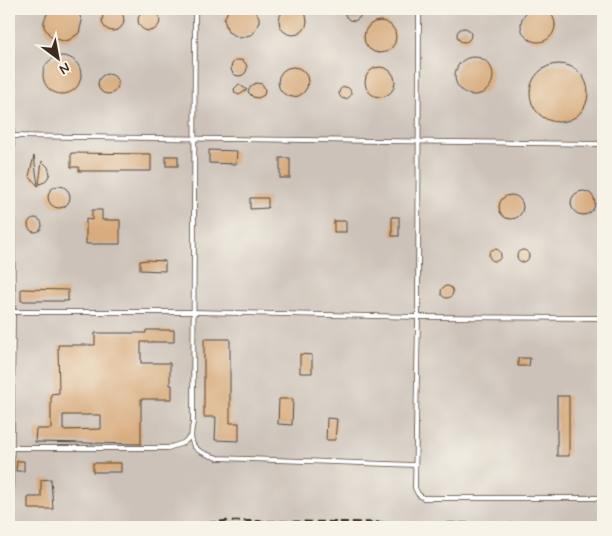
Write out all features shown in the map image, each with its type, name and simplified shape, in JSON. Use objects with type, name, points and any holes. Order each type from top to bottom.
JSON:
[{"type":"lane","points":[[11,9],[11,527]]},
{"type":"lane","points":[[194,9],[193,423],[190,437],[194,448],[204,454],[218,458],[415,465]]},
{"type":"lane","points":[[419,9],[418,317],[415,488],[423,498],[603,498]]},
{"type":"lane","points":[[10,136],[603,144]]},
{"type":"lane","points":[[11,312],[193,312],[418,317],[603,318]]},
{"type":"lane","points":[[11,448],[168,448],[183,443],[190,437]]},
{"type":"shaded area","points":[[9,9],[603,9],[603,527],[9,527]]},
{"type":"building","points":[[293,7],[303,11],[307,21],[303,31],[293,35],[283,31],[279,21],[283,11]]},
{"type":"building","points":[[538,8],[545,9],[550,13],[554,18],[554,32],[550,37],[545,41],[538,42],[531,41],[526,37],[522,32],[521,25],[522,18],[526,13],[531,9]]},
{"type":"building","points":[[49,9],[77,9],[82,21],[79,33],[69,40],[63,41],[51,37],[44,27],[44,21]]},
{"type":"building","points":[[113,9],[123,16],[124,20],[117,30],[113,31],[103,24],[102,20],[109,10]]},
{"type":"building","points":[[149,9],[159,16],[160,20],[153,30],[149,31],[139,24],[138,20],[145,10]]},
{"type":"building","points":[[229,9],[254,9],[259,17],[259,22],[253,34],[240,38],[228,32],[224,19]]},
{"type":"building","points":[[346,9],[360,9],[360,17],[355,21],[349,20],[345,15]]},
{"type":"building","points":[[380,21],[386,22],[391,26],[395,31],[395,43],[391,48],[386,52],[380,53],[374,52],[369,48],[365,43],[364,37],[365,31],[369,26],[374,22]]},
{"type":"building","points":[[464,28],[469,30],[471,35],[469,40],[464,42],[459,40],[457,35],[459,30]]},
{"type":"building","points":[[62,56],[75,62],[81,75],[75,88],[62,94],[49,88],[43,75],[49,62]]},
{"type":"building","points":[[474,57],[481,58],[487,63],[492,69],[492,83],[487,89],[481,94],[474,95],[467,94],[461,89],[456,83],[455,76],[456,69],[461,63],[467,58]]},
{"type":"building","points":[[239,60],[245,62],[247,68],[245,74],[239,76],[233,74],[231,68],[233,62]]},
{"type":"building","points":[[559,64],[575,69],[583,77],[588,93],[583,109],[575,117],[559,122],[543,117],[535,109],[530,93],[535,77],[543,69]]},
{"type":"building","points":[[293,67],[304,71],[308,82],[304,93],[293,97],[282,93],[278,82],[282,71]]},
{"type":"building","points":[[380,67],[386,68],[394,76],[394,88],[386,96],[380,97],[374,96],[366,88],[365,82],[366,76],[374,68]]},
{"type":"building","points":[[108,74],[115,77],[118,84],[115,91],[108,94],[101,91],[98,84],[101,77]]},
{"type":"building","points":[[256,83],[262,84],[265,89],[264,95],[258,98],[253,97],[248,92],[251,86]]},
{"type":"building","points":[[239,84],[247,90],[239,95],[235,93],[234,89]]},
{"type":"building","points":[[343,87],[347,87],[351,93],[347,99],[343,99],[339,95],[339,91]]},
{"type":"building","points":[[209,150],[237,151],[236,164],[209,163]]},
{"type":"building","points":[[71,153],[151,154],[151,171],[79,171],[79,167],[71,167]]},
{"type":"building","points":[[34,156],[38,186],[29,176]]},
{"type":"building","points":[[166,156],[178,156],[178,166],[166,166]]},
{"type":"building","points":[[280,158],[290,158],[290,178],[280,178]]},
{"type":"building","points":[[42,161],[48,167],[50,174],[45,182],[39,184]]},
{"type":"building","points":[[59,186],[69,193],[70,197],[63,207],[59,208],[49,201],[48,197],[55,187]]},
{"type":"building","points":[[583,191],[591,195],[595,203],[591,211],[583,215],[575,211],[571,203],[575,195]]},
{"type":"building","points":[[511,195],[520,198],[523,207],[520,216],[511,219],[502,216],[499,207],[502,198]]},
{"type":"building","points":[[250,198],[268,198],[268,208],[250,209]]},
{"type":"building","points":[[92,210],[102,210],[102,220],[120,220],[120,244],[86,244],[86,219],[92,220]]},
{"type":"building","points":[[392,217],[399,217],[399,236],[392,236]]},
{"type":"building","points":[[32,218],[38,218],[42,225],[38,232],[32,232],[28,228],[28,222]]},
{"type":"building","points":[[334,221],[346,221],[346,232],[334,232]]},
{"type":"building","points":[[493,249],[497,249],[501,255],[497,261],[493,261],[489,257],[489,253]]},
{"type":"building","points":[[521,250],[525,250],[529,256],[525,262],[521,262],[517,258],[517,254]]},
{"type":"building","points":[[140,261],[165,261],[165,271],[140,270]]},
{"type":"building","points":[[449,286],[452,287],[452,297],[445,298],[442,297],[441,290],[442,287]]},
{"type":"building","points":[[21,289],[68,290],[68,301],[21,301]]},
{"type":"building","points":[[146,330],[174,330],[174,342],[141,342],[141,363],[170,363],[172,399],[141,399],[141,444],[35,442],[36,429],[51,429],[51,394],[59,393],[58,345],[95,345],[95,333],[146,333]],"holes":[[[63,415],[101,415],[101,429],[63,430]]]},
{"type":"building","points":[[204,339],[230,339],[230,423],[239,423],[239,441],[215,440],[216,417],[204,417]]},
{"type":"building","points":[[300,354],[312,355],[312,373],[300,373]]},
{"type":"building","points":[[518,358],[530,358],[529,366],[518,366]]},
{"type":"building","points":[[557,396],[569,396],[569,456],[557,456]]},
{"type":"building","points":[[279,399],[293,399],[292,425],[278,424]]},
{"type":"building","points":[[327,418],[337,419],[335,440],[326,440]]},
{"type":"building","points":[[17,461],[24,461],[24,471],[16,471]]},
{"type":"building","points":[[93,463],[121,463],[121,472],[93,472]]},
{"type":"building","points":[[51,479],[53,509],[28,509],[28,497],[41,497],[41,480]]},
{"type":"railway","points":[[196,524],[229,521],[603,525]]},
{"type":"railway","points":[[159,527],[202,524]]}]
